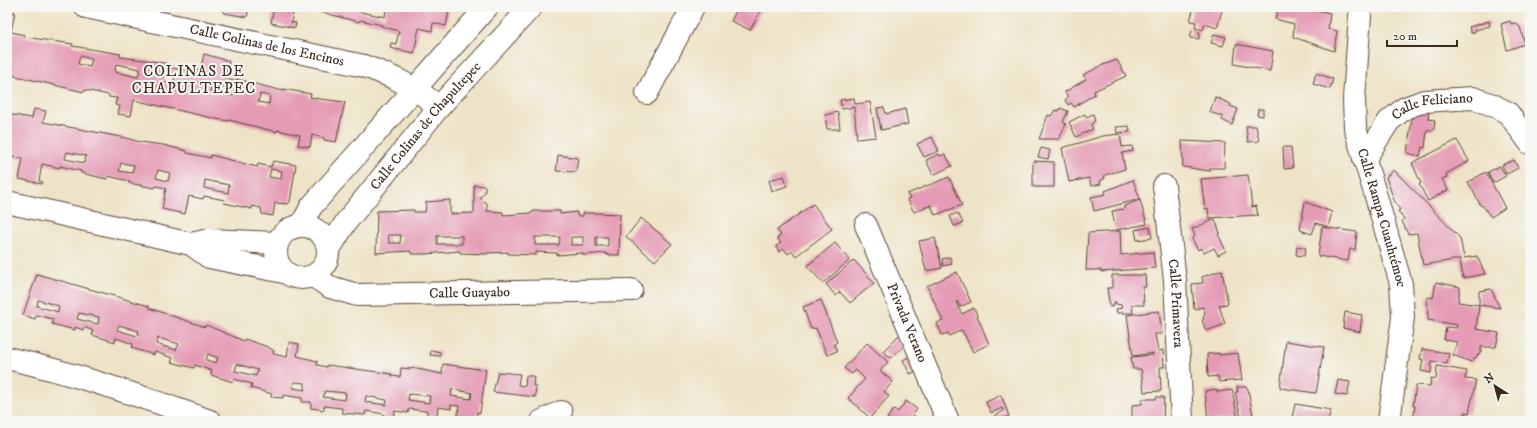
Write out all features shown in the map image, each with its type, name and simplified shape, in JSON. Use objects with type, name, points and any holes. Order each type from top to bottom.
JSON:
[{"type":"street","name":"Calle Colinas de los Encinos","points":[[86,7],[364,66],[396,78],[415,88],[439,107]]},
{"type":"street","points":[[301,226],[312,208],[330,185],[487,7]]},
{"type":"street","name":"Calle Colinas de Chapultepec","points":[[328,251],[346,222],[439,107],[531,7]]},
{"type":"street","points":[[648,93],[693,7]]},
{"type":"street","name":"Calle Rampa Cuauhtémoc","points":[[1360,16],[1354,99],[1355,128],[1401,284],[1403,317],[1389,421]]},
{"type":"street","name":"Calle Feliciano","points":[[1364,160],[1389,121],[1406,108],[1424,101],[1473,98],[1493,105],[1508,112],[1530,143]]},
{"type":"street","name":"Calle Primavera","points":[[1164,186],[1175,280],[1182,421]]},
{"type":"street","points":[[7,202],[191,244],[209,257],[284,272],[292,277],[303,279],[313,276],[321,270],[326,262],[328,251],[326,241],[320,233],[311,227],[301,226],[291,228],[282,234],[277,243],[275,253],[278,263],[284,272]]},
{"type":"street","name":"Privada Verano","points":[[866,225],[948,421]]},
{"type":"street","points":[[191,244],[209,240],[277,243]]},
{"type":"street","name":"Calle Guayabo","points":[[313,276],[330,287],[357,295],[631,290]]},
{"type":"street","points":[[7,358],[55,369],[111,386],[210,421]]},
{"type":"building","points":[[225,7],[249,7],[247,17],[224,13]]},
{"type":"building","points":[[274,7],[361,7],[360,12],[385,17],[386,9],[380,7],[450,7],[446,26],[433,23],[432,31],[419,28],[414,53],[390,48],[391,43],[396,44],[399,31],[381,26],[382,25],[360,20],[359,22],[313,10],[312,12],[294,9],[291,22],[296,23],[295,28],[271,23]]},
{"type":"building","points":[[738,7],[763,7],[750,30],[731,21]]},
{"type":"building","points":[[1194,7],[1223,7],[1217,28],[1205,24],[1203,30],[1195,28],[1196,22],[1190,21]]},
{"type":"building","points":[[1279,7],[1305,7],[1330,13],[1328,29],[1337,31],[1334,51],[1293,37],[1294,24],[1275,19]]},
{"type":"building","points":[[7,10],[15,12],[11,32],[25,35],[24,37],[73,44],[72,46],[121,54],[120,57],[168,64],[168,67],[188,71],[188,69],[200,71],[204,54],[229,61],[225,79],[236,81],[236,79],[283,91],[283,89],[311,94],[310,97],[345,102],[336,142],[324,140],[324,138],[312,135],[310,147],[298,145],[300,135],[277,130],[277,132],[229,120],[216,119],[134,100],[131,116],[118,114],[120,106],[115,105],[117,98],[109,97],[109,95],[85,90],[84,92],[7,74]],"holes":[[[80,56],[92,59],[90,67],[78,64]],[[116,64],[140,69],[138,77],[115,72]],[[165,74],[175,76],[173,84],[163,82]],[[212,84],[235,89],[233,96],[210,92]],[[260,94],[270,96],[269,104],[258,102]]]},
{"type":"building","points":[[1489,21],[1490,26],[1475,30],[1475,32],[1471,33],[1469,27]]},
{"type":"building","points":[[1510,21],[1511,24],[1515,23],[1520,27],[1525,44],[1507,50],[1501,24]]},
{"type":"building","points":[[1192,30],[1200,32],[1199,39],[1190,38]]},
{"type":"building","points":[[1214,34],[1226,37],[1223,46],[1211,43]]},
{"type":"building","points":[[1236,44],[1273,51],[1270,71],[1234,64]]},
{"type":"building","points":[[1117,60],[1126,76],[1094,91],[1095,94],[1074,107],[1071,103],[1068,105],[1065,100],[1068,97],[1065,92],[1086,79],[1083,75]]},
{"type":"building","points":[[1316,73],[1333,79],[1330,89],[1313,84]]},
{"type":"building","points":[[1215,97],[1238,109],[1232,125],[1222,120],[1223,117],[1210,112]]},
{"type":"building","points":[[854,98],[855,104],[870,102],[876,137],[857,139],[854,107],[842,109],[840,100]]},
{"type":"building","points":[[884,107],[886,114],[905,109],[908,124],[881,130],[877,108]]},
{"type":"building","points":[[1060,108],[1068,111],[1063,122],[1066,124],[1059,139],[1039,139],[1048,115],[1051,116],[1055,110],[1059,111]]},
{"type":"building","points":[[1429,108],[1428,119],[1435,120],[1434,130],[1427,130],[1425,148],[1422,147],[1420,156],[1407,153],[1413,111]]},
{"type":"building","points":[[34,109],[46,111],[43,122],[140,142],[163,145],[187,151],[187,153],[211,158],[211,155],[257,167],[258,164],[271,167],[273,161],[296,165],[290,202],[288,204],[275,203],[273,216],[262,214],[261,208],[252,206],[252,209],[224,203],[225,200],[204,196],[203,199],[189,196],[185,214],[162,209],[166,188],[156,186],[155,188],[129,183],[129,181],[108,176],[107,179],[60,166],[60,168],[42,164],[39,181],[43,182],[42,184],[19,179],[23,158],[7,157],[7,114],[32,118]],"holes":[[[67,152],[86,156],[84,163],[65,159]],[[121,163],[134,165],[132,173],[119,171]],[[271,169],[282,171],[281,179],[269,177]],[[158,170],[170,173],[168,181],[156,178]],[[205,180],[229,185],[228,193],[204,188]]]},
{"type":"building","points":[[1258,109],[1263,109],[1263,116],[1257,115]]},
{"type":"building","points":[[838,112],[840,129],[827,129],[825,115]]},
{"type":"building","points":[[1085,114],[1087,117],[1093,114],[1095,121],[1091,124],[1093,129],[1076,137],[1069,122]]},
{"type":"building","points":[[1129,126],[1130,132],[1117,133],[1116,127]]},
{"type":"building","points":[[1246,126],[1256,126],[1259,141],[1248,142]]},
{"type":"building","points":[[1120,134],[1122,147],[1132,146],[1133,151],[1122,153],[1125,169],[1105,175],[1104,179],[1100,181],[1101,184],[1091,186],[1089,178],[1069,182],[1062,148],[1103,136]]},
{"type":"building","points":[[932,137],[939,151],[924,157],[917,144]]},
{"type":"building","points":[[1457,140],[1469,161],[1446,174],[1447,177],[1442,179],[1448,190],[1428,201],[1419,184],[1421,183],[1412,163]]},
{"type":"building","points":[[1182,141],[1225,143],[1224,168],[1210,168],[1210,171],[1183,167]]},
{"type":"building","points":[[1283,147],[1291,147],[1293,168],[1284,169]]},
{"type":"building","points":[[1041,148],[1050,150],[1048,159],[1038,157]]},
{"type":"building","points":[[939,154],[940,156],[945,154],[952,166],[933,175],[926,160]]},
{"type":"building","points":[[558,155],[578,158],[576,172],[556,171]]},
{"type":"building","points":[[1514,160],[1518,168],[1507,174],[1502,165]]},
{"type":"building","points":[[1033,161],[1054,162],[1054,187],[1033,187]]},
{"type":"building","points":[[1500,166],[1506,176],[1493,183],[1488,172]]},
{"type":"building","points":[[1394,170],[1460,238],[1464,258],[1477,256],[1485,274],[1463,278],[1460,259],[1423,265],[1417,233],[1408,234],[1402,221],[1404,219],[1398,211],[1400,210],[1394,200],[1386,177]]},
{"type":"building","points":[[1486,172],[1505,208],[1491,217],[1482,205],[1481,206],[1468,182]]},
{"type":"building","points":[[1248,175],[1252,207],[1256,206],[1258,215],[1209,218],[1208,208],[1205,209],[1201,179]]},
{"type":"building","points":[[784,176],[787,186],[772,191],[769,180]]},
{"type":"building","points":[[949,177],[962,205],[935,215],[931,205],[914,212],[907,199],[910,198],[907,194]]},
{"type":"building","points":[[1133,180],[1140,199],[1094,211],[1091,197],[1106,194],[1105,191]]},
{"type":"building","points":[[474,185],[485,186],[485,192],[480,198],[487,203],[487,211],[503,212],[503,215],[532,213],[533,211],[560,211],[560,214],[577,212],[577,216],[583,216],[583,213],[620,214],[619,255],[607,255],[606,253],[583,255],[582,253],[557,255],[557,253],[536,252],[536,255],[508,254],[508,252],[487,254],[460,253],[460,251],[425,254],[411,254],[411,251],[376,253],[377,211],[414,210],[414,212],[425,212],[426,202],[450,200],[450,214],[474,213]],"holes":[[[388,235],[401,235],[400,243],[389,243]],[[437,236],[462,236],[462,244],[437,244]],[[535,237],[560,237],[559,245],[535,245]],[[571,237],[583,237],[583,245],[571,245]],[[596,237],[608,237],[608,246],[596,246]]]},
{"type":"building","points":[[1140,200],[1147,224],[1116,230],[1112,211],[1124,209],[1124,206]]},
{"type":"building","points":[[1305,202],[1332,212],[1328,227],[1316,223],[1312,234],[1300,230]]},
{"type":"building","points":[[813,204],[832,229],[796,256],[792,251],[788,254],[784,249],[779,252],[776,246],[781,243],[777,238],[781,235],[777,230]]},
{"type":"building","points":[[958,213],[963,223],[954,226],[950,216]]},
{"type":"building","points":[[641,218],[672,244],[655,261],[626,237]]},
{"type":"building","points":[[1215,219],[1220,233],[1218,234],[1226,251],[1218,255],[1214,248],[1204,253],[1200,248],[1198,250],[1192,239],[1195,236],[1192,229]]},
{"type":"building","points":[[1150,227],[1152,238],[1137,240],[1135,230]]},
{"type":"building","points":[[1322,227],[1357,232],[1355,250],[1350,249],[1348,261],[1318,256]]},
{"type":"building","points":[[1120,231],[1121,255],[1153,252],[1155,268],[1101,272],[1101,270],[1086,270],[1088,233]]},
{"type":"building","points":[[935,238],[942,268],[926,271],[919,241]]},
{"type":"building","points":[[835,243],[850,260],[823,283],[807,266]]},
{"type":"building","points":[[1297,246],[1306,248],[1304,256],[1296,255]]},
{"type":"building","points":[[950,257],[952,264],[943,266],[942,259]]},
{"type":"building","points":[[854,260],[874,283],[850,303],[840,292],[836,296],[826,284]]},
{"type":"building","points":[[1222,270],[1228,304],[1219,305],[1225,324],[1206,331],[1202,320],[1204,319],[1203,316],[1205,314],[1203,307],[1194,309],[1192,284],[1203,283],[1202,277]]},
{"type":"building","points":[[957,272],[971,302],[960,307],[957,301],[956,303],[962,314],[974,308],[989,344],[973,352],[962,330],[949,336],[948,333],[942,335],[937,323],[943,321],[927,286]]},
{"type":"building","points":[[37,274],[149,306],[149,308],[205,327],[206,325],[244,341],[245,339],[268,347],[274,351],[273,354],[287,357],[289,342],[299,344],[297,356],[317,361],[317,365],[392,374],[392,376],[400,377],[401,368],[412,368],[442,374],[443,364],[486,370],[480,413],[477,412],[476,421],[457,421],[459,406],[451,405],[451,409],[438,407],[437,416],[427,415],[427,411],[409,409],[408,413],[395,411],[394,420],[384,418],[384,414],[366,411],[365,415],[342,413],[342,408],[324,406],[324,410],[311,408],[311,402],[302,402],[302,398],[283,395],[283,398],[271,397],[272,394],[251,388],[252,384],[234,379],[233,382],[211,375],[212,371],[195,365],[194,368],[171,362],[173,358],[155,352],[154,355],[132,348],[133,344],[116,338],[115,342],[92,335],[93,331],[84,327],[83,330],[75,327],[75,330],[52,324],[53,319],[36,315],[35,319],[23,315]],"holes":[[[38,300],[59,306],[58,312],[37,306]],[[79,313],[99,317],[98,324],[77,319]],[[119,325],[139,331],[137,336],[117,330]],[[158,338],[179,344],[176,350],[156,344]],[[208,354],[218,358],[216,363],[206,360]],[[237,364],[258,370],[256,376],[235,371]],[[294,382],[305,383],[305,390],[293,388]],[[452,389],[472,393],[471,399],[451,396]],[[325,391],[346,393],[345,400],[323,397]],[[409,394],[430,396],[429,403],[408,400]],[[366,396],[387,400],[386,405],[365,402]]]},
{"type":"building","points":[[1112,275],[1145,275],[1146,287],[1143,287],[1144,305],[1132,305],[1133,313],[1117,313],[1116,309],[1122,308],[1121,305],[1116,304],[1116,302],[1114,302],[1114,306],[1110,307],[1107,288],[1112,288]]},
{"type":"building","points":[[1436,282],[1460,287],[1458,302],[1479,305],[1476,329],[1499,333],[1496,347],[1481,347],[1481,352],[1471,362],[1453,355],[1457,342],[1444,340],[1446,327],[1457,328],[1457,325],[1428,320],[1427,297],[1433,298]]},
{"type":"building","points":[[1491,289],[1500,308],[1479,305],[1479,291]]},
{"type":"building","points":[[821,300],[837,342],[834,344],[837,351],[827,355],[816,328],[811,329],[803,307]]},
{"type":"building","points":[[1159,311],[1162,334],[1155,334],[1158,351],[1163,350],[1164,367],[1160,367],[1161,391],[1144,392],[1141,369],[1133,369],[1131,357],[1153,355],[1153,353],[1133,356],[1127,315]]},
{"type":"building","points":[[1345,312],[1362,315],[1360,332],[1343,328]]},
{"type":"building","points":[[901,333],[906,344],[891,358],[883,351]]},
{"type":"building","points":[[1286,341],[1324,347],[1316,393],[1280,388]]},
{"type":"building","points":[[867,343],[888,362],[880,371],[893,382],[884,392],[889,396],[870,418],[848,398],[865,379],[856,370],[852,374],[844,368]]},
{"type":"building","points":[[1422,349],[1449,353],[1447,364],[1432,361],[1431,373],[1421,371],[1423,360],[1420,359]]},
{"type":"building","points":[[431,350],[440,352],[440,356],[430,355]]},
{"type":"building","points":[[1219,353],[1219,355],[1238,353],[1242,380],[1219,382],[1218,376],[1208,377],[1207,354]]},
{"type":"building","points":[[910,356],[916,371],[910,374],[903,360]]},
{"type":"building","points":[[1437,366],[1467,371],[1465,379],[1476,380],[1469,413],[1465,412],[1464,421],[1413,421],[1415,406],[1413,406],[1416,385],[1430,386],[1431,378],[1436,379]]},
{"type":"building","points":[[498,372],[520,374],[518,385],[525,386],[526,376],[534,376],[533,386],[536,386],[535,397],[493,392]]},
{"type":"building","points":[[1338,380],[1350,382],[1347,396],[1335,394]]},
{"type":"building","points":[[1237,387],[1246,387],[1248,389],[1254,421],[1242,421],[1235,392],[1238,392]]},
{"type":"building","points":[[1217,389],[1217,392],[1232,390],[1238,419],[1208,421],[1205,391]]},
{"type":"building","points":[[1001,395],[1009,416],[996,421],[994,416],[1004,411],[1002,408],[991,413],[986,402]]},
{"type":"building","points":[[1156,397],[1164,397],[1163,421],[1132,421],[1132,405],[1142,404],[1142,399],[1156,399]]},
{"type":"building","points":[[906,401],[917,409],[913,415],[920,421],[891,421],[887,418],[894,409],[898,412]]},
{"type":"building","points":[[1295,404],[1331,410],[1328,421],[1308,421],[1292,418]]},
{"type":"district","name":"COLINAS DE CHAPULTEPEC","points":[[194,80]]}]
